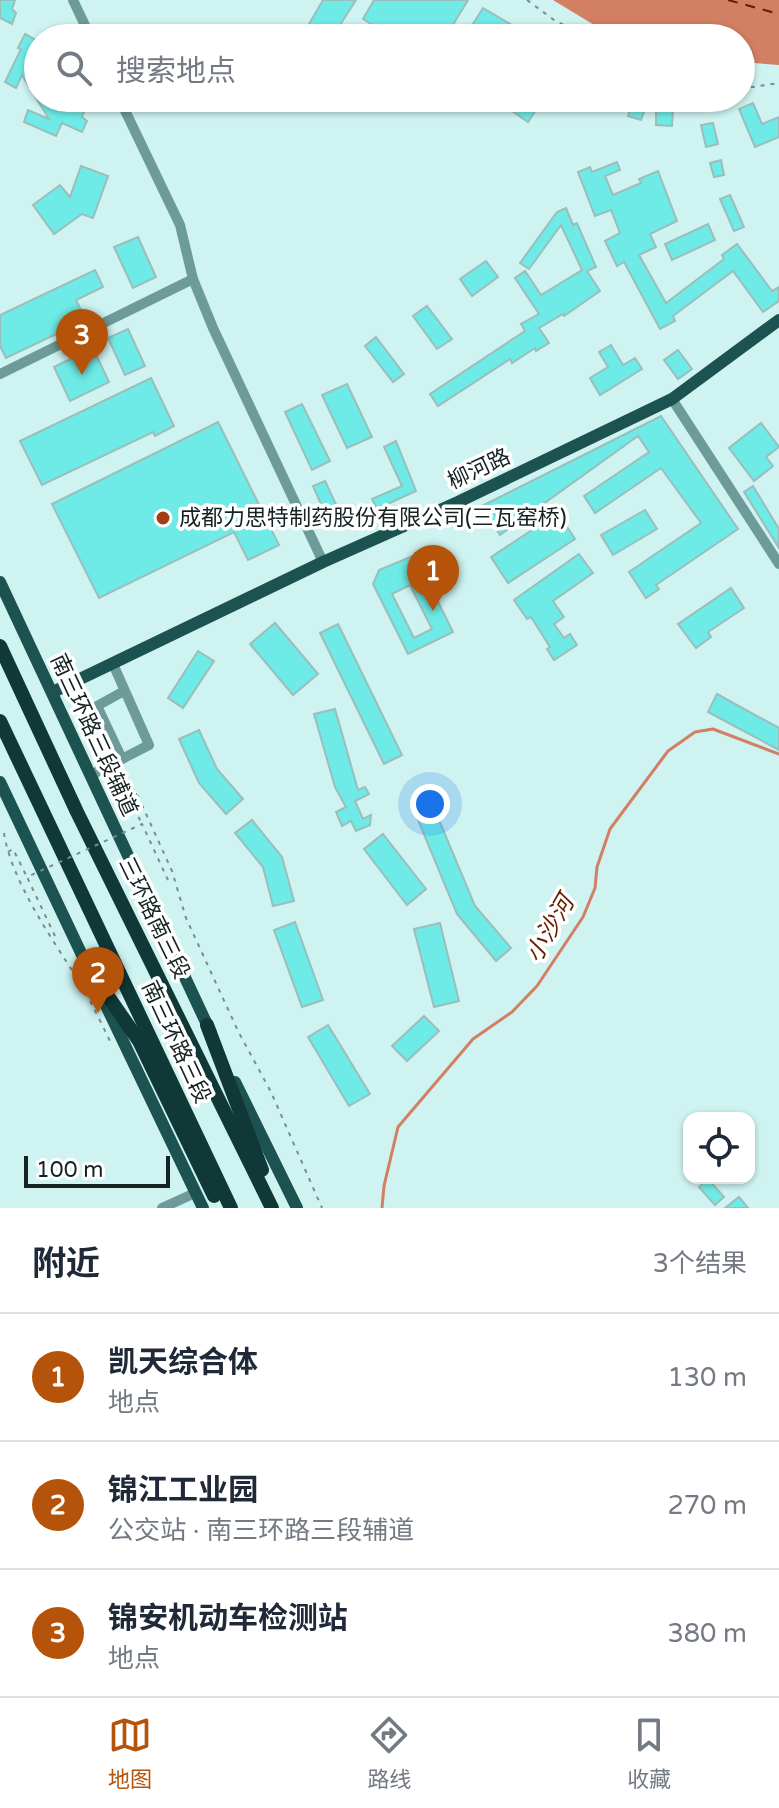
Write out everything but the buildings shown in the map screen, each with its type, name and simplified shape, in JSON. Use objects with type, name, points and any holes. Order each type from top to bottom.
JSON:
[{"type":"highway","name":"三环路南三段","points":[[0,646],[77,812],[274,1208]]},
{"type":"highway","name":"南三环路三段","points":[[0,721],[231,1208]]},
{"type":"highway","points":[[87,966],[139,1041],[220,1208]]},
{"type":"highway","points":[[207,1025],[274,1208]]},
{"type":"main road","name":"柳河路","points":[[53,692],[672,399],[779,320]]},
{"type":"main road","name":"南三环路三段辅道","points":[[0,582],[207,1025],[297,1208]]},
{"type":"main road","points":[[0,782],[203,1208]]},
{"type":"street","points":[[73,0],[84,24]]},
{"type":"street","points":[[126,112],[180,225],[193,279],[323,562]]},
{"type":"street","points":[[0,374],[193,279]]},
{"type":"street","points":[[672,399],[779,564]]},
{"type":"street","points":[[91,775],[149,745],[113,664]]},
{"type":"street","points":[[117,761],[97,706],[124,691]]},
{"type":"street","points":[[162,1208],[195,1193]]},
{"type":"path","points":[[527,0],[562,24]]},
{"type":"path","points":[[755,87],[779,83]]},
{"type":"path","points":[[117,761],[137,794],[174,878],[186,918],[238,1031],[271,1092],[322,1208]]},
{"type":"path","points":[[137,794],[129,798],[168,880],[174,878]]},
{"type":"path","points":[[27,877],[142,824]]},
{"type":"path","points":[[4,833],[8,852],[49,939],[78,980],[116,1053]]},
{"type":"path","points":[[8,852],[13,849],[55,936],[49,939]]},
{"type":"shaded area","points":[[553,0],[779,0],[779,65],[755,63],[755,24],[593,24]]},
{"type":"waterway","name":"小沙河","points":[[382,1208],[398,1127],[473,1039],[512,1012],[537,986],[583,917],[595,888],[597,867],[610,829],[668,751],[695,732],[713,729],[779,754]]},
{"type":"ferry route","points":[[728,0],[779,14]]},
{"type":"place","name":"锦安机动车检测站","points":[[82,375]]},
{"type":"place","name":"成都力思特制药股份有限公司(三瓦窑桥)","points":[[163,518]]},
{"type":"place","name":"凯天综合体","points":[[433,611]]},
{"type":"place","name":"锦江工业园","points":[[98,1013]]}]
